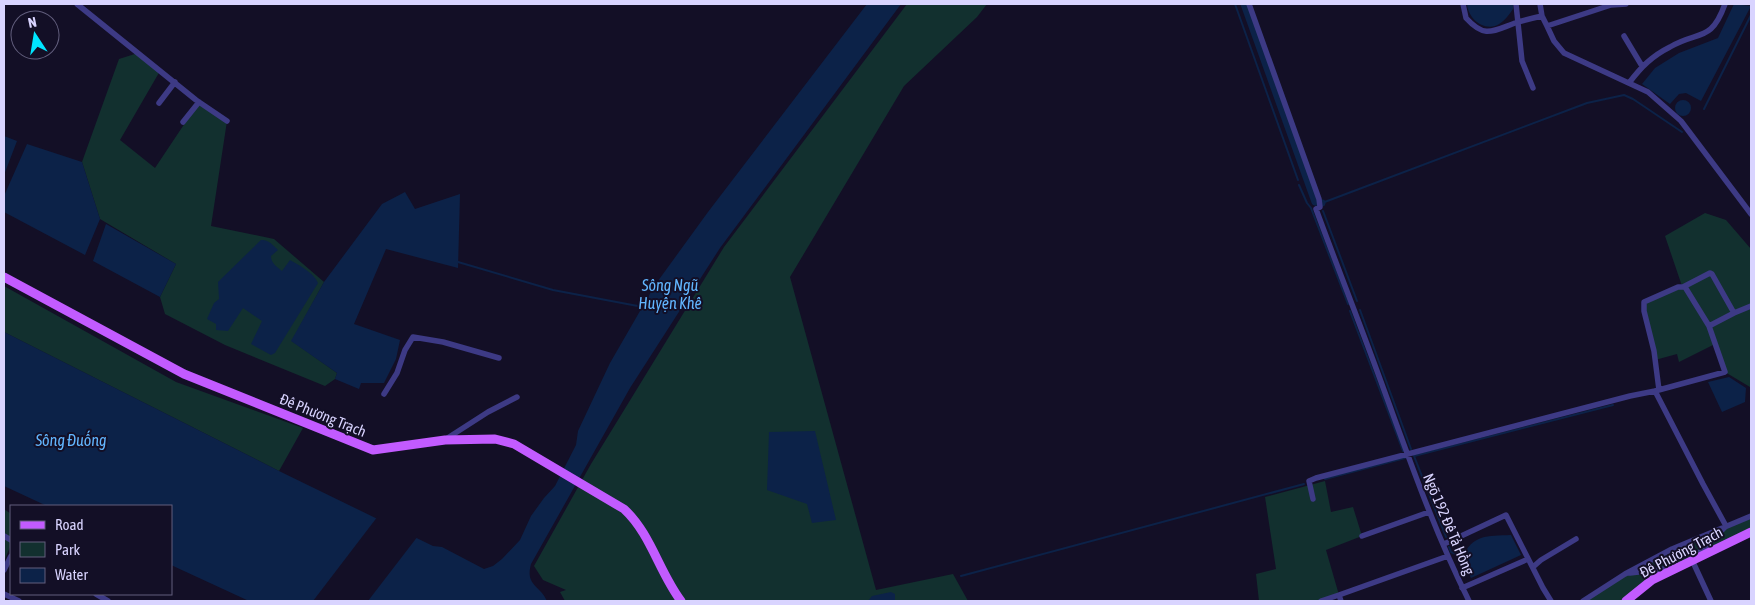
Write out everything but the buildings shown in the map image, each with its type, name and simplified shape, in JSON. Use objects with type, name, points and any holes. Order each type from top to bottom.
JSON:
[{"type":"main road","name":"Đê Phương Trạch","points":[[4,276],[184,374],[373,450],[445,440],[495,439],[514,444],[624,509],[633,517],[650,544],[680,601]]},
{"type":"main road","name":"Đê Phương Trạch","points":[[1626,601],[1652,580],[1751,532]]},
{"type":"street","points":[[77,4],[199,102],[227,120]]},
{"type":"street","name":"Ngõ 192 Đê Tả Hồng","points":[[1249,4],[1319,199],[1320,206],[1316,209],[1407,456],[1429,512],[1469,601]]},
{"type":"street","points":[[1464,4],[1466,18],[1480,30],[1494,32],[1542,16]]},
{"type":"street","points":[[1516,4],[1522,61],[1533,88]]},
{"type":"street","points":[[1540,4],[1542,16],[1554,40],[1564,53],[1648,92],[1681,121],[1751,214]]},
{"type":"street","points":[[1547,26],[1611,5],[1626,4]]},
{"type":"street","points":[[1629,83],[1642,66],[1671,46],[1709,32],[1721,16],[1725,4]]},
{"type":"street","points":[[1624,36],[1642,66]]},
{"type":"street","points":[[159,103],[175,82]]},
{"type":"street","points":[[183,122],[199,102]]},
{"type":"street","points":[[1726,526],[1703,484],[1657,390],[1654,351],[1644,311],[1644,302],[1710,273],[1734,313]]},
{"type":"street","points":[[1313,499],[1309,481],[1725,372],[1709,326],[1687,290],[1682,286]]},
{"type":"street","points":[[1709,326],[1751,306]]},
{"type":"street","points":[[384,394],[398,372],[405,350],[413,337],[443,342],[499,358]]},
{"type":"street","points":[[445,440],[488,412],[517,397]]},
{"type":"street","points":[[1362,536],[1429,512]]},
{"type":"street","points":[[1444,544],[1504,514],[1510,521],[1551,601]]},
{"type":"street","points":[[1583,601],[1625,574],[1672,550],[1751,516]]},
{"type":"street","points":[[1711,601],[1692,560],[1726,526]]},
{"type":"street","points":[[1532,567],[1576,539]]},
{"type":"street","points":[[1321,601],[1340,598],[1448,556]]},
{"type":"street","points":[[4,570],[10,558]]},
{"type":"street","points":[[1462,588],[1528,559]]},
{"type":"street","points":[[1625,574],[1680,567]]},
{"type":"street","points":[[4,594],[19,601]]},
{"type":"green space","points":[[907,4],[987,4],[977,17],[904,86],[790,277],[876,590],[953,574],[968,601],[565,601],[560,592],[566,590],[543,580],[534,566],[591,464],[724,247]]},
{"type":"green space","points":[[138,53],[160,71],[120,140],[155,168],[199,102],[227,121],[211,226],[274,239],[324,282],[292,341],[337,373],[335,379],[325,386],[225,345],[165,314],[160,297],[176,264],[100,219],[82,162],[119,59]]},
{"type":"green space","points":[[1705,213],[1726,220],[1751,249],[1751,390],[1750,387],[1725,372],[1715,344],[1679,362],[1677,354],[1655,360],[1644,302],[1682,286],[1665,236]]},
{"type":"green space","points":[[4,286],[176,382],[303,428],[279,471],[4,332]]},
{"type":"green space","points":[[1325,481],[1331,512],[1353,507],[1362,536],[1326,550],[1339,595],[1322,601],[1259,601],[1256,574],[1276,569],[1265,497]]},
{"type":"green space","points":[[4,509],[10,513],[10,547],[4,561]]},
{"type":"green space","points":[[1751,516],[1751,531],[1692,560],[1626,601],[1583,601],[1625,574]]},
{"type":"water","name":"Sông Đuống","points":[[867,4],[901,4],[720,248],[630,388],[531,564],[530,577],[547,601],[249,601],[172,565],[172,505],[45,505],[4,486],[4,332],[279,471],[433,546],[442,547],[484,569],[493,566],[520,540],[531,516],[555,486],[576,445],[578,431],[610,363],[655,285],[708,212]]},
{"type":"water","points":[[1467,4],[1513,4],[1513,9],[1501,23],[1490,27],[1480,24],[1473,18]]},
{"type":"water","points":[[1734,4],[1751,6],[1701,101],[1686,93],[1679,94],[1670,104],[1642,84],[1655,68],[1679,53],[1718,38]]},
{"type":"water","points":[[1683,100],[1689,102],[1691,108],[1689,114],[1683,116],[1677,114],[1675,108],[1677,102]]},
{"type":"water","points":[[4,136],[17,141],[4,175]]},
{"type":"water","points":[[27,144],[82,162],[100,219],[85,255],[4,212],[4,196]]},
{"type":"water","points":[[405,192],[415,209],[460,194],[458,268],[386,249],[354,324],[400,340],[396,359],[384,383],[361,383],[359,389],[335,379],[337,373],[291,341],[324,282],[382,204]]},
{"type":"water","points":[[106,224],[176,264],[160,297],[93,261]]},
{"type":"water","points":[[261,240],[268,241],[278,250],[271,258],[274,264],[282,271],[290,260],[310,272],[318,283],[275,353],[271,355],[251,344],[262,321],[243,308],[228,331],[216,330],[216,324],[207,319],[214,303],[219,299],[218,282]]},
{"type":"water","points":[[1729,377],[1746,388],[1745,402],[1722,412],[1708,382]]},
{"type":"water","points":[[815,431],[836,520],[812,523],[807,504],[767,490],[769,432]]},
{"type":"water","points":[[1511,535],[1521,555],[1471,578],[1462,559],[1470,545],[1488,536]]},
{"type":"water","points":[[891,592],[895,594],[895,601],[868,601],[872,596]]},
{"type":"pier","points":[[378,516],[418,536],[368,601],[313,601]]},
{"type":"waterway","points":[[1235,4],[1298,180]]},
{"type":"waterway","points":[[1244,4],[1315,202],[1322,203]]},
{"type":"waterway","points":[[1704,109],[1751,15]]},
{"type":"waterway","points":[[1322,203],[1587,103],[1624,95],[1682,132]]},
{"type":"waterway","points":[[1299,185],[1311,208],[1348,304]]},
{"type":"waterway","points":[[1323,211],[1357,301]]},
{"type":"waterway","name":"Sông Ngũ Huyện Khê","points":[[458,262],[553,290],[643,307]]},
{"type":"waterway","points":[[1360,310],[1411,449]]},
{"type":"waterway","points":[[1350,311],[1403,451]]},
{"type":"waterway","points":[[1446,537],[1414,456],[1613,405]]},
{"type":"waterway","points":[[1325,479],[1405,458]]},
{"type":"waterway","points":[[961,576],[1304,484]]},
{"type":"waterway","points":[[1449,547],[1451,552],[1463,557]]}]
